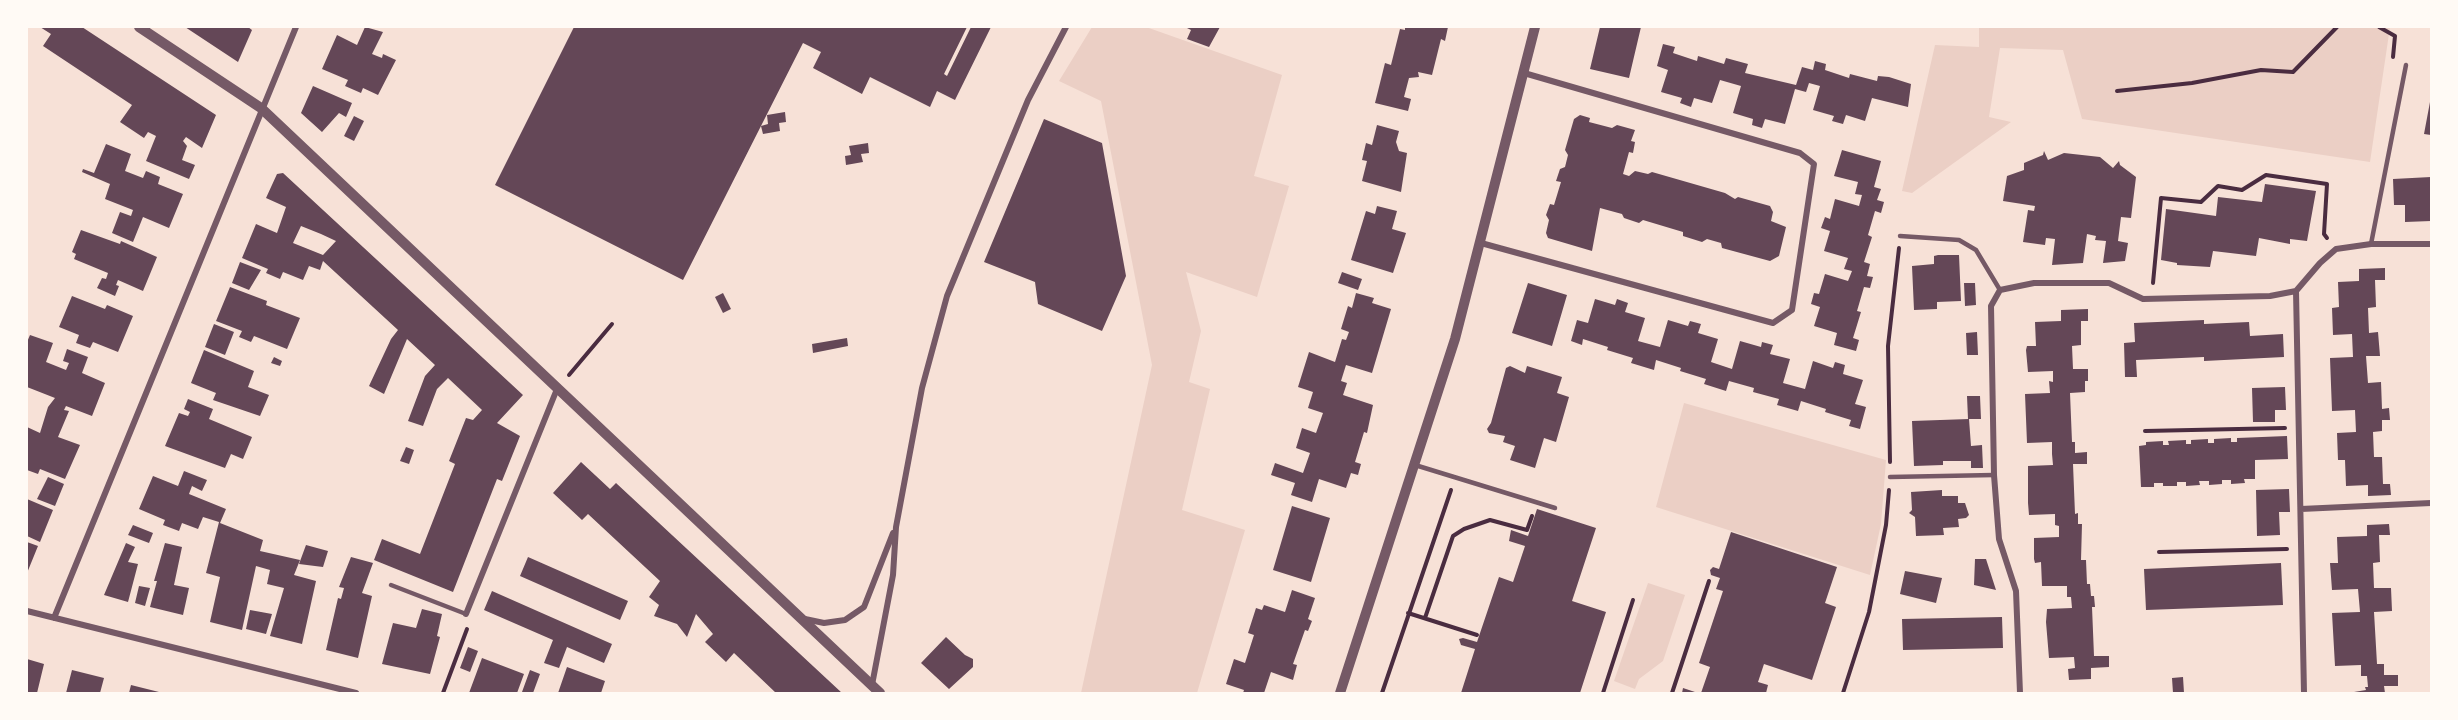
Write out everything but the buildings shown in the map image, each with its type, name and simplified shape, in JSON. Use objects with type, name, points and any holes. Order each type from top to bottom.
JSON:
[{"type":"street","points":[[139,27],[261,108],[796,616],[876,689]]},
{"type":"street","points":[[54,618],[296,27]]},
{"type":"street","points":[[876,689],[893,575],[896,527],[922,388],[947,296],[1028,100],[1066,27]]},
{"type":"street","points":[[1340,693],[1455,339],[1535,27]]},
{"type":"street","points":[[1481,243],[1773,323],[1792,310],[1814,164],[1800,153],[1524,74]]},
{"type":"street","points":[[2020,693],[2016,591],[2000,539],[1994,474],[1990,306],[2000,290],[2034,284],[2109,284],[2143,299],[2270,296],[2296,291],[2320,263],[2336,249],[2371,244],[2431,244]]},
{"type":"street","points":[[2296,291],[2304,693]]},
{"type":"street","points":[[466,614],[557,389]]},
{"type":"street","points":[[2301,509],[2431,503]]},
{"type":"street","points":[[796,616],[824,623],[845,620],[864,607],[896,527]]},
{"type":"street","points":[[27,612],[356,693]]},
{"type":"lane","points":[[2371,244],[2406,65]]},
{"type":"lane","points":[[1900,236],[1959,240],[1976,250],[2000,290]]},
{"type":"lane","points":[[1415,465],[1555,508]]},
{"type":"lane","points":[[1890,477],[1994,474]]},
{"type":"lane","points":[[391,585],[466,614]]},
{"type":"path","points":[[2116,91],[2192,83],[2261,70],[2293,72],[2337,27]]},
{"type":"path","points":[[2379,27],[2395,36],[2391,71],[2404,75]]},
{"type":"path","points":[[2151,299],[2161,198],[2201,202],[2218,186],[2242,190],[2266,175],[2327,184],[2324,234],[2336,249]]},
{"type":"path","points":[[557,389],[612,324]]},
{"type":"path","points":[[2145,431],[2299,428]]},
{"type":"path","points":[[1383,693],[1451,487],[1462,490]]},
{"type":"path","points":[[1425,618],[1454,536],[1464,529],[1490,520],[1527,530],[1533,512]]},
{"type":"path","points":[[2159,552],[2301,549]]},
{"type":"path","points":[[1672,693],[1708,581]]},
{"type":"path","points":[[1603,693],[1633,600]]},
{"type":"path","points":[[1408,613],[1477,635]]},
{"type":"path","points":[[443,693],[467,630],[466,614]]},
{"type":"shaded area","points":[[1092,27],[1146,27],[1282,75],[1254,176],[1289,186],[1257,297],[1186,272],[1201,331],[1189,382],[1210,389],[1182,510],[1245,530],[1197,693],[1081,693],[1152,365],[1101,101],[1059,81]]},
{"type":"shaded area","points":[[1979,27],[2390,27],[2370,162],[2082,119],[2063,50],[2000,48],[1989,117],[2011,122],[1912,193],[1902,191],[1935,45],[1979,47]]},
{"type":"shaded area","points":[[1684,403],[1886,460],[1881,524],[1870,575],[1656,507]]},
{"type":"shaded area","points":[[1648,583],[1685,595],[1663,661],[1639,679],[1635,689],[1614,681]]}]
